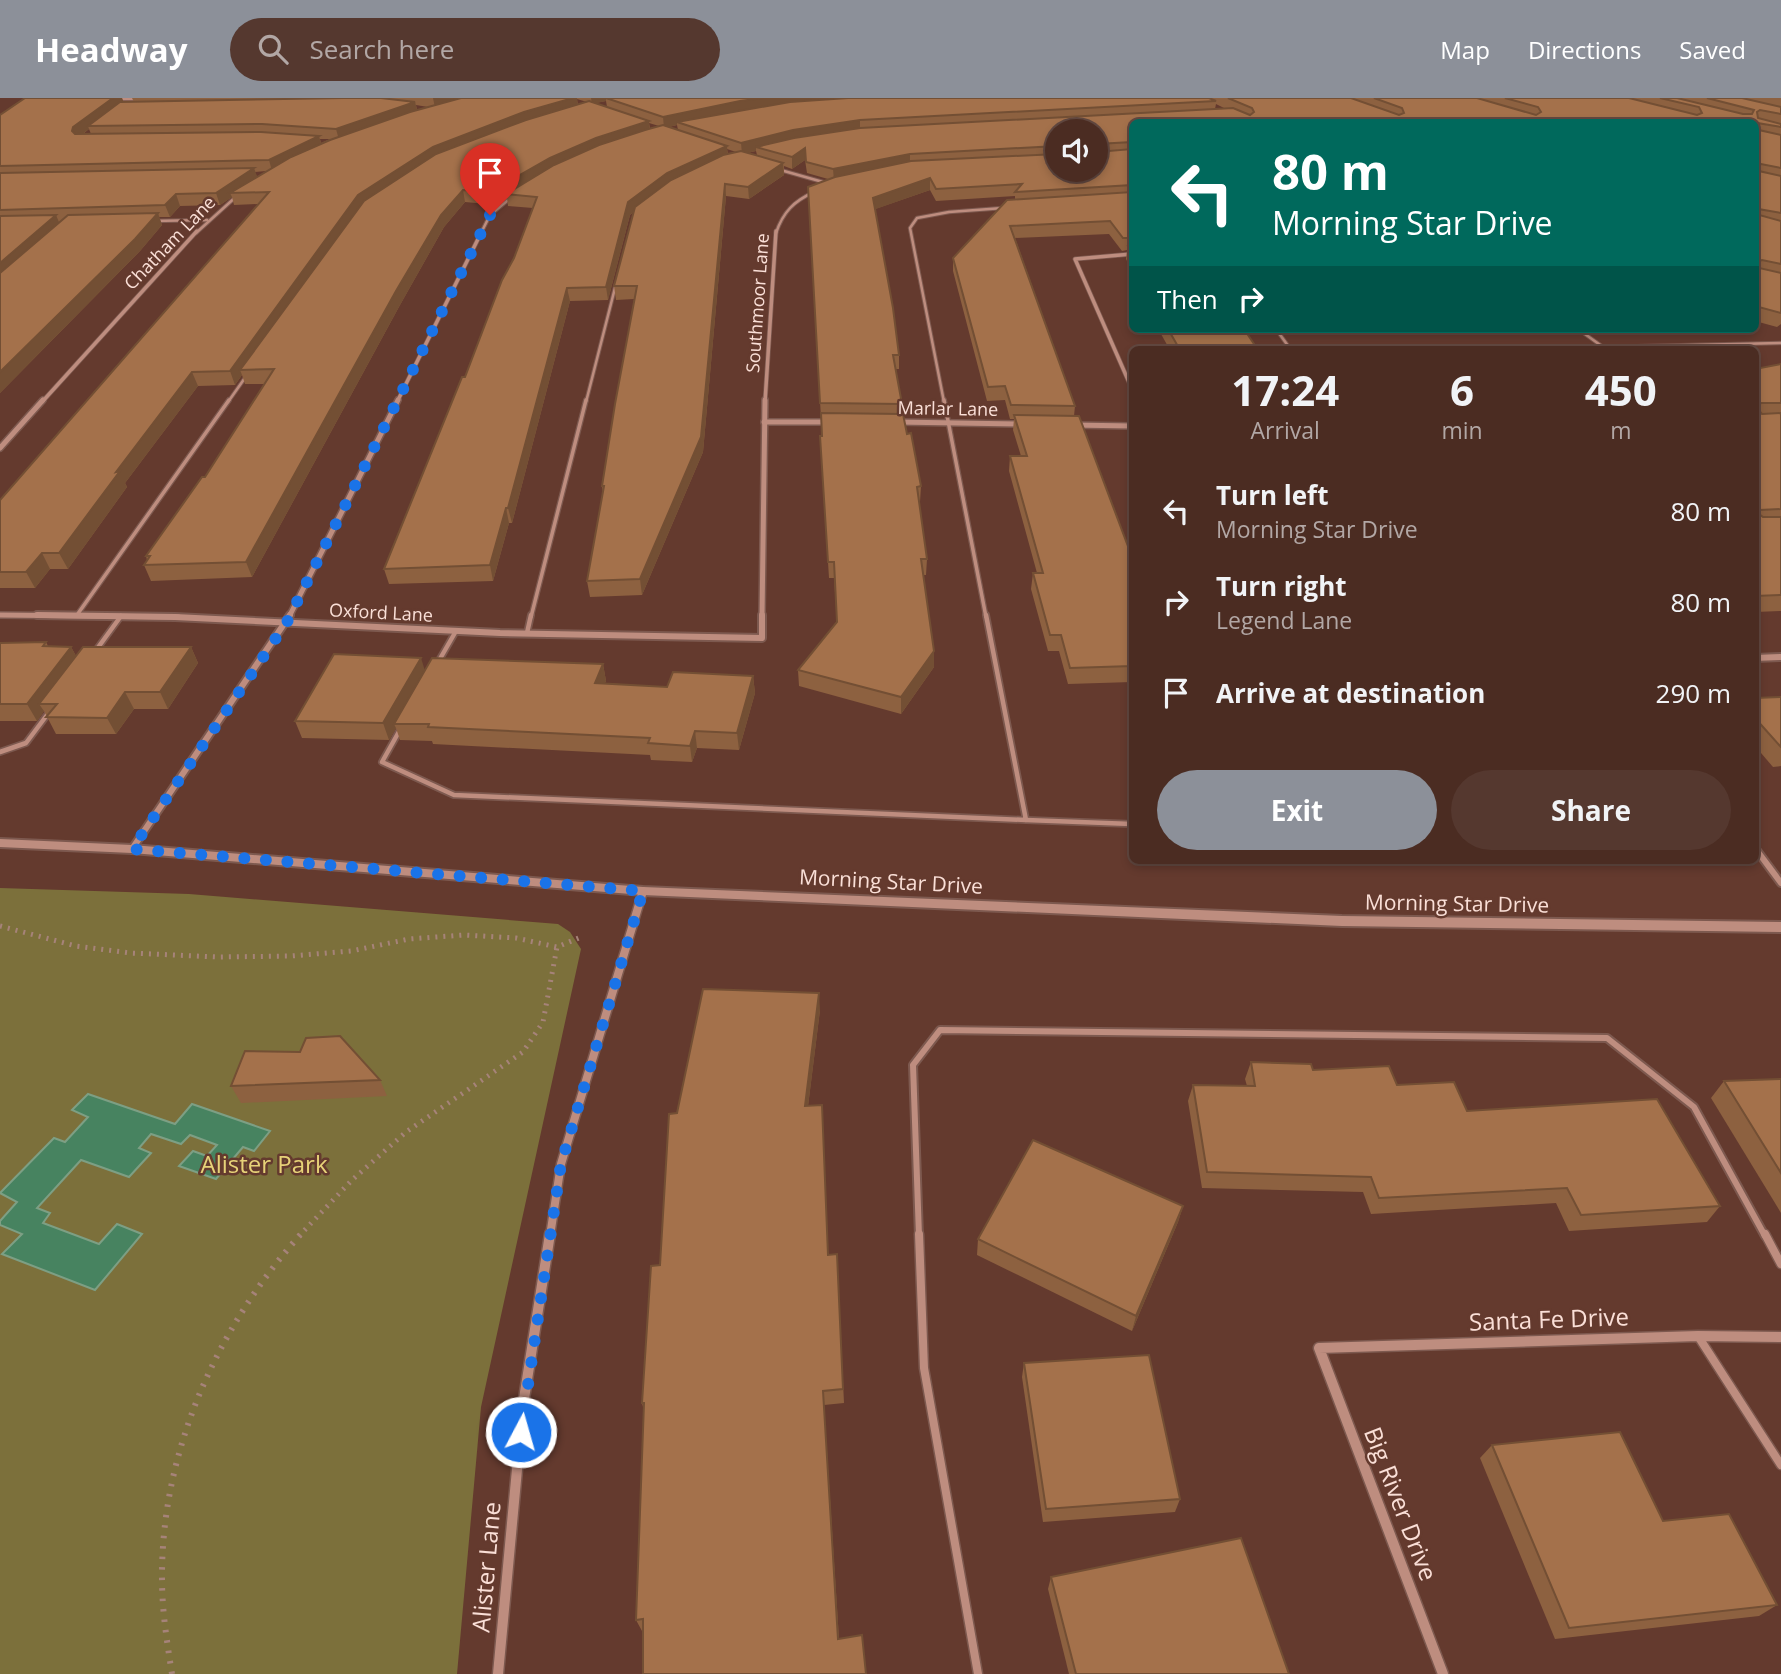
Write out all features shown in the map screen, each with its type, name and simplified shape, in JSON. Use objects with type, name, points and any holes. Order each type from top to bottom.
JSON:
[{"type":"street","points":[[129,104],[136,98]]},
{"type":"street","name":"Southmoor Lane","points":[[762,639],[764,422],[774,238],[780,216],[798,198],[834,185],[772,167]]},
{"type":"street","name":"Chatham Lane","points":[[0,448],[207,220],[248,189]]},
{"type":"street","points":[[132,849],[287,622],[490,215],[517,193]]},
{"type":"street","points":[[139,222],[207,220]]},
{"type":"street","points":[[1129,254],[1075,259],[1129,382]]},
{"type":"street","points":[[764,422],[843,422]]},
{"type":"street","name":"Marlar Lane","points":[[895,422],[1027,424]]},
{"type":"street","points":[[1066,425],[1129,426]]},
{"type":"street","name":"Oxford Lane","points":[[0,615],[121,616],[456,631],[762,639]]},
{"type":"street","points":[[1759,658],[1781,657]]},
{"type":"street","name":"Morning Star Drive","points":[[0,843],[132,849],[643,891],[1342,921],[1781,927]]},
{"type":"street","points":[[1759,853],[1781,883]]},
{"type":"street","name":"Alister Lane","points":[[498,1674],[523,1405],[561,1164],[643,891]]},
{"type":"street","name":"Santa Fe Drive","points":[[1319,1348],[1698,1336],[1781,1337]]},
{"type":"street","name":"Big River Drive","points":[[1319,1348],[1443,1674]]},
{"type":"lane","points":[[111,100],[136,98]]},
{"type":"lane","points":[[1014,208],[949,212],[917,218],[910,228],[1026,820]]},
{"type":"lane","points":[[527,633],[616,284]]},
{"type":"lane","points":[[1584,333],[1602,346]]},
{"type":"lane","points":[[1648,346],[1781,343]]},
{"type":"lane","points":[[77,615],[252,368]]},
{"type":"lane","points":[[89,658],[121,616]]},
{"type":"lane","points":[[436,667],[456,631]]},
{"type":"lane","points":[[0,752],[26,743],[58,701]]},
{"type":"lane","points":[[402,726],[382,762],[454,795],[1129,824]]},
{"type":"lane","points":[[978,1674],[924,1367],[913,1065],[940,1030],[1607,1038],[1694,1107],[1781,1264]]},
{"type":"lane","points":[[1698,1336],[1781,1465]]},
{"type":"path","points":[[0,926],[76,946],[130,953],[218,957],[291,956],[351,951],[409,939],[464,935],[516,938],[556,947],[581,937]]},
{"type":"path","points":[[172,1674],[165,1646],[162,1552],[174,1466],[205,1377],[249,1301],[323,1208],[393,1143],[455,1097],[491,1078],[524,1053],[542,1027],[556,947]]},
{"type":"green space","name":"Alister Park","points":[[0,888],[189,894],[558,924],[570,932],[581,949],[481,1407],[457,1674],[0,1674]]},
{"type":"shaded area","points":[[88,1094],[175,1124],[192,1104],[270,1131],[254,1151],[243,1147],[216,1179],[179,1166],[193,1151],[207,1156],[217,1145],[190,1135],[181,1144],[151,1134],[139,1148],[151,1153],[129,1177],[81,1160],[37,1208],[50,1213],[43,1223],[99,1244],[117,1224],[142,1234],[95,1290],[2,1254],[22,1234],[0,1225],[0,1221],[17,1202],[0,1193],[54,1138],[65,1142],[88,1117],[72,1110]]},
{"type":"building","points":[[25,98],[113,98],[73,127],[75,134],[261,132],[319,136],[269,160],[0,166],[0,115]]},
{"type":"building","points":[[381,98],[415,102],[336,129],[262,124],[88,126],[120,102]]},
{"type":"building","points":[[461,98],[573,98],[524,112],[433,147],[358,195],[230,371],[192,372],[59,553],[42,553],[26,572],[0,572],[0,500],[269,192],[230,193],[291,157],[330,140],[410,112]]},
{"type":"building","points":[[606,98],[763,98],[663,117]]},
{"type":"building","points":[[848,98],[1209,98],[1216,101],[860,120],[793,130],[741,143],[677,122],[790,102]]},
{"type":"building","points":[[1228,98],[1351,98],[1399,115],[1404,113],[1402,108],[1374,98],[1477,98],[1536,115],[1541,112],[1538,107],[1505,98],[1629,98],[1697,115],[1702,113],[1699,107],[1660,98],[1677,98],[1752,114],[1754,110],[1707,98],[1742,98],[1781,107],[1781,114],[1760,110],[1757,112],[1758,118],[1781,124],[1781,127],[1759,123],[1759,119],[1129,119],[1129,142],[1108,143],[1108,119],[1045,119],[1045,147],[910,154],[833,169],[806,162],[805,148],[792,157],[756,147],[860,128],[1233,108],[1250,115],[1254,112],[1252,108]]},
{"type":"building","points":[[589,101],[649,121],[596,138],[550,158],[495,193],[463,190],[441,215],[396,291],[246,562],[144,565],[150,556],[146,556],[202,477],[205,477],[274,369],[240,370],[364,201],[436,154],[526,120]]},
{"type":"building","points":[[663,125],[727,146],[667,173],[628,202],[606,287],[567,288],[490,565],[384,569],[537,197],[506,194],[554,165],[599,145]]},
{"type":"building","points":[[1759,130],[1781,135],[1781,168],[1759,165]]},
{"type":"building","points":[[1129,149],[1129,185],[1015,192],[1022,184],[936,189],[930,178],[873,198],[893,308],[899,355],[893,355],[902,404],[820,403],[808,187],[835,177],[911,161],[1045,155],[1045,182],[1108,182],[1108,151]]},
{"type":"building","points":[[741,151],[783,163],[748,187],[725,184],[701,437],[640,579],[587,581],[637,286],[614,286],[635,207],[671,180],[723,155]]},
{"type":"building","points":[[254,168],[216,193],[176,194],[165,205],[0,210],[0,173]]},
{"type":"building","points":[[1759,171],[1781,176],[1781,213],[1759,209]]},
{"type":"building","points":[[1129,192],[1129,238],[1123,238],[1110,221],[1010,226],[1075,406],[1011,405],[1005,386],[988,387],[953,258],[1007,200]]},
{"type":"building","points":[[158,213],[0,372],[0,273],[68,215]]},
{"type":"building","points":[[56,215],[0,263],[0,216]]},
{"type":"building","points":[[1759,215],[1781,221],[1781,264],[1759,261]]},
{"type":"building","points":[[1759,268],[1781,273],[1781,313],[1759,307]]},
{"type":"building","points":[[1170,333],[1247,333],[1255,346],[1178,346]]},
{"type":"building","points":[[1781,364],[1781,403],[1761,403],[1759,406],[1759,368]]},
{"type":"building","points":[[1759,410],[1762,414],[1781,413],[1781,509],[1760,510],[1759,514]]},
{"type":"building","points":[[821,413],[903,414],[907,434],[911,433],[921,486],[917,487],[927,559],[921,559],[934,651],[901,697],[798,670],[837,622],[834,562],[828,562]]},
{"type":"building","points":[[1014,415],[1079,416],[1129,549],[1129,666],[1070,668],[1061,635],[1050,635],[1033,573],[1043,573],[1010,456],[1027,456]]},
{"type":"building","points":[[1759,514],[1763,517],[1781,517],[1781,595],[1759,596]]},
{"type":"building","points":[[46,642],[43,646],[71,647],[27,704],[0,704],[0,643]]},
{"type":"building","points":[[83,647],[191,647],[160,692],[125,692],[107,718],[46,717],[57,704],[39,704]]},
{"type":"building","points":[[334,654],[421,658],[383,723],[295,721]]},
{"type":"building","points":[[432,658],[603,664],[595,683],[667,687],[673,672],[753,676],[737,733],[695,731],[690,746],[648,743],[650,738],[394,724]]},
{"type":"building","points":[[1781,697],[1781,747],[1759,722],[1759,698]]},
{"type":"building","points":[[703,989],[819,993],[805,1106],[822,1105],[828,1255],[837,1254],[843,1389],[823,1391],[838,1639],[862,1635],[866,1674],[643,1674],[643,1619],[636,1620],[642,1403],[651,1266],[660,1265],[669,1114],[677,1113]]},
{"type":"building","points":[[340,1036],[380,1080],[231,1086],[245,1051],[300,1052],[306,1038]]},
{"type":"building","points":[[1251,1062],[1311,1064],[1313,1070],[1389,1066],[1397,1085],[1454,1082],[1467,1111],[1657,1099],[1720,1206],[1581,1215],[1567,1188],[1379,1198],[1371,1177],[1207,1172],[1193,1085],[1255,1086]]},
{"type":"building","points":[[1781,1079],[1781,1173],[1724,1081]]},
{"type":"building","points":[[1033,1140],[1183,1206],[1136,1316],[978,1239]]},
{"type":"building","points":[[1149,1355],[1180,1499],[1046,1509],[1024,1363]]},
{"type":"building","points":[[1620,1432],[1663,1521],[1729,1514],[1777,1605],[1569,1628],[1492,1445]]},
{"type":"building","points":[[1241,1538],[1289,1674],[1076,1674],[1051,1577]]},
{"type":"route","points":[[490,215],[287,622],[132,849],[643,891],[561,1164],[521,1432]]}]
